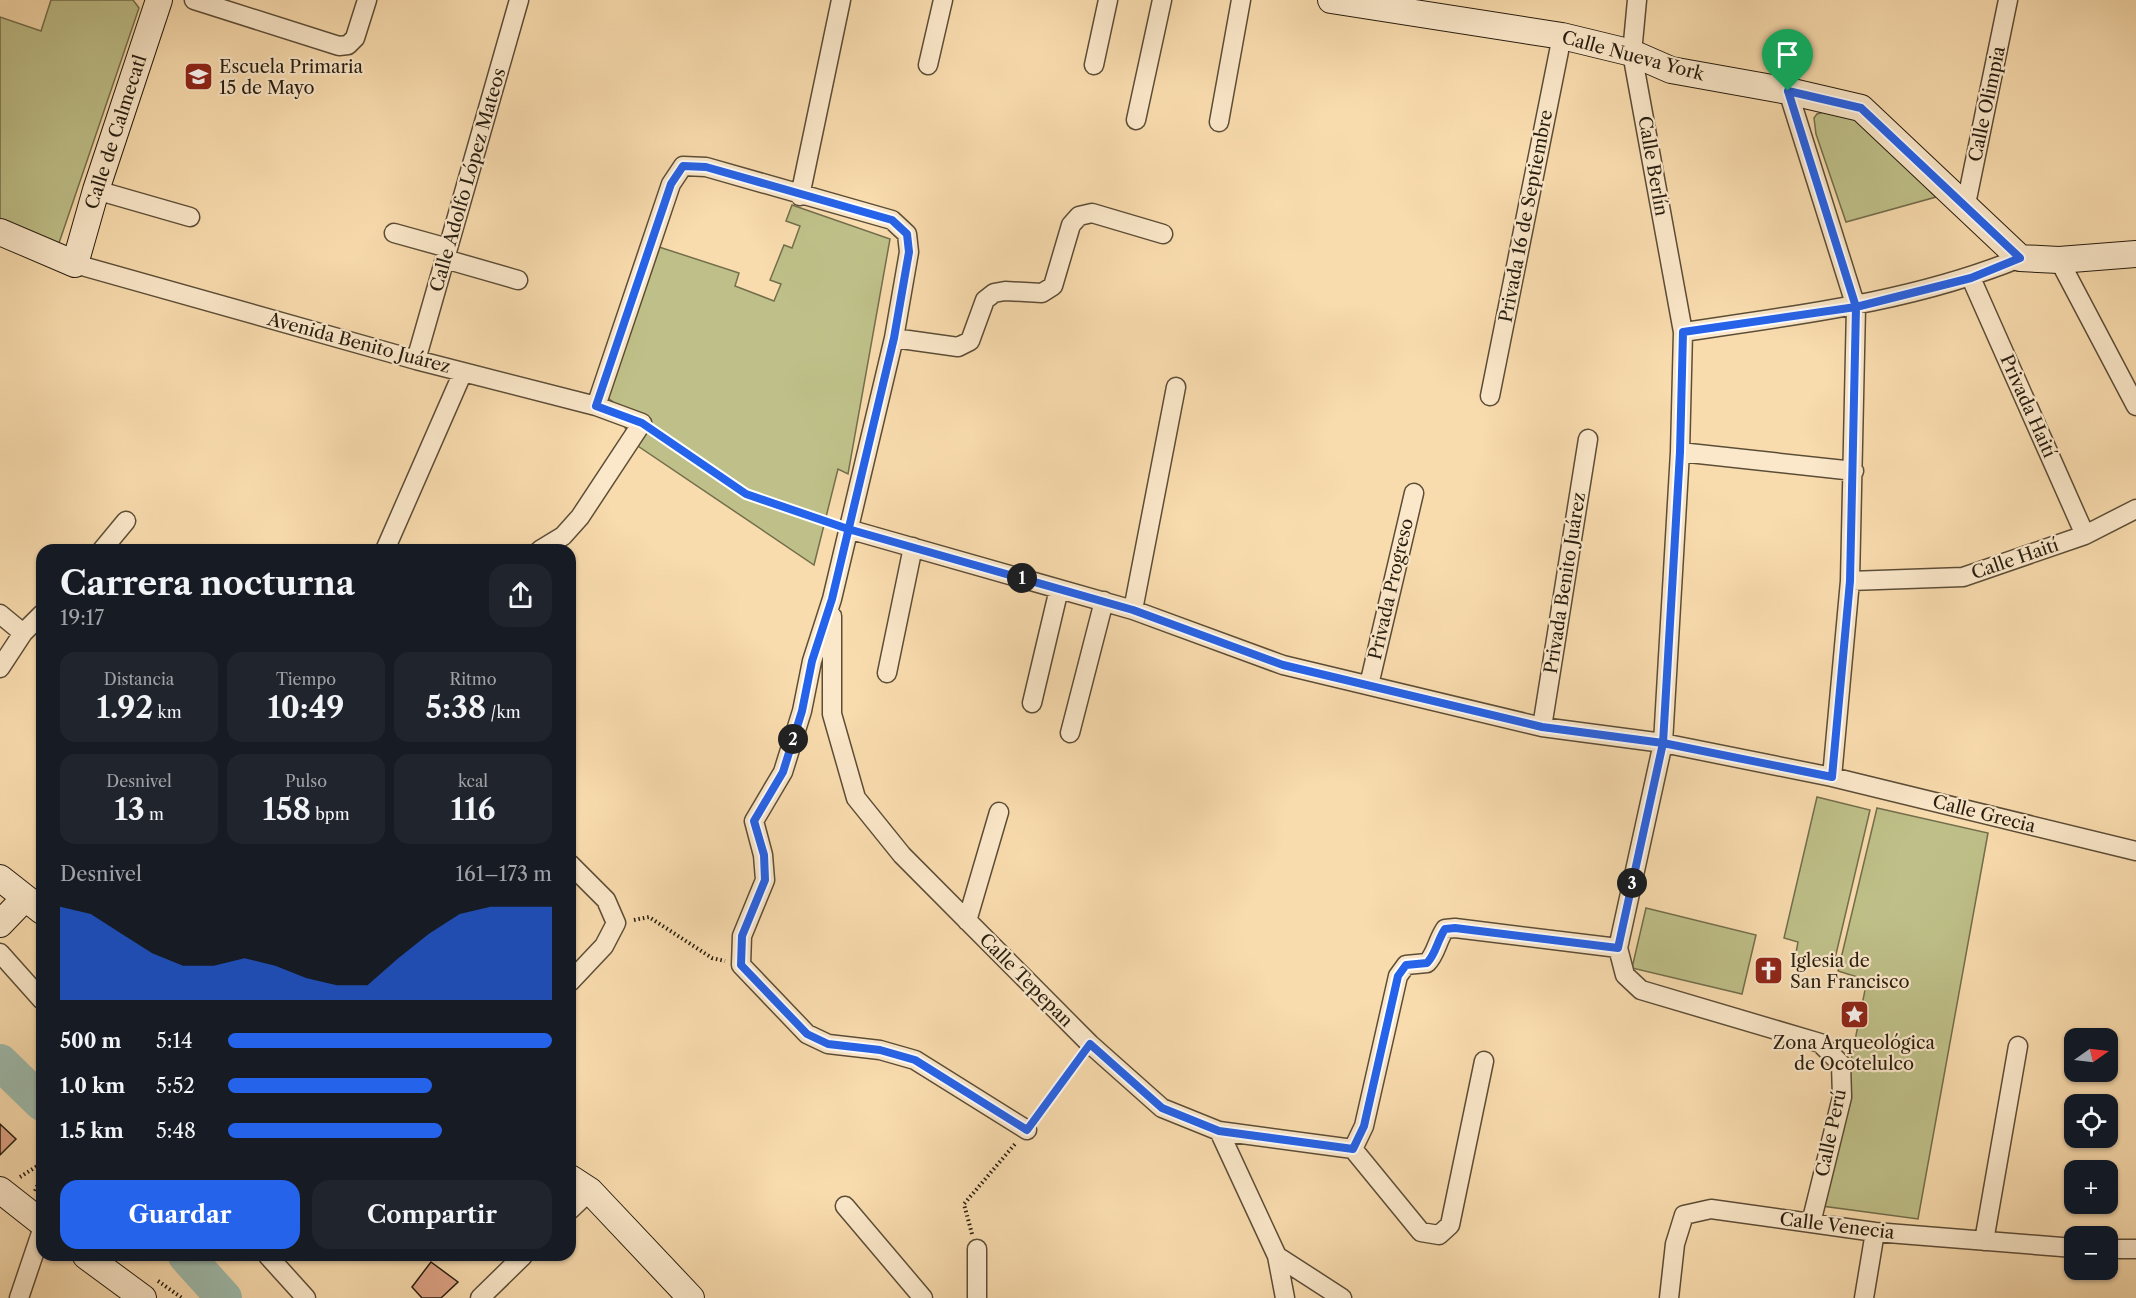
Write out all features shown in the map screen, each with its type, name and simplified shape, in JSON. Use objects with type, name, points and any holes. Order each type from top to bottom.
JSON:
[{"type":"street","name":"Calle de Calmecatl","points":[[75,264],[96,190],[159,0]]},
{"type":"street","points":[[194,0],[339,46],[348,45],[355,38],[367,0]]},
{"type":"street","name":"Calle Adolfo López Mateos","points":[[416,360],[519,0]]},
{"type":"street","points":[[800,196],[841,0]]},
{"type":"street","points":[[928,65],[943,0]]},
{"type":"street","points":[[1094,65],[1108,0]]},
{"type":"street","points":[[1136,120],[1162,0]]},
{"type":"street","points":[[1219,122],[1241,0]]},
{"type":"street","name":"Calle Nueva York","points":[[1330,0],[1440,8],[1632,53],[1671,70],[1788,91],[1861,108],[1965,209],[2020,258]]},
{"type":"street","name":"Calle Berlín","points":[[1618,948],[1663,743],[1680,452],[1683,332],[1632,53],[1637,0]]},
{"type":"street","name":"Calle Olimpia","points":[[1965,209],[2008,0]]},
{"type":"street","name":"Privada 16 de Septiembre","points":[[1490,396],[1562,36]]},
{"type":"street","points":[[1788,91],[1856,307],[1850,581],[1832,777]]},
{"type":"street","points":[[596,406],[671,184],[683,166],[706,167],[800,196],[892,220],[907,234],[909,252],[894,338],[832,599],[812,661],[802,711],[783,772],[754,821],[764,855],[765,880],[742,936],[741,965],[807,1034],[828,1044],[880,1050],[915,1060],[1027,1130]]},
{"type":"street","points":[[96,190],[190,217]]},
{"type":"street","points":[[894,338],[958,347],[970,341],[985,300],[994,293],[1042,292],[1053,285],[1071,225],[1079,216],[1092,213],[1163,234]]},
{"type":"street","points":[[0,232],[75,264]]},
{"type":"street","points":[[394,233],[518,280]]},
{"type":"street","points":[[1683,332],[1856,307],[1971,278],[2020,258],[2059,260],[2136,254]]},
{"type":"street","points":[[2059,260],[2136,406]]},
{"type":"street","name":"Avenida Benito Juárez","points":[[75,264],[416,360],[596,406],[642,423]]},
{"type":"street","name":"Privada Haití","points":[[1971,278],[2085,535]]},
{"type":"street","points":[[388,544],[463,372]]},
{"type":"street","points":[[1133,610],[1176,387]]},
{"type":"street","points":[[549,544],[562,536],[580,517],[642,423]]},
{"type":"street","name":"Privada Benito Juárez","points":[[1542,727],[1588,439]]},
{"type":"street","points":[[1680,452],[1854,471]]},
{"type":"street","name":"Privada Progreso","points":[[1368,685],[1414,493]]},
{"type":"street","name":"Calle Haití","points":[[1850,581],[1963,577],[2085,535],[2136,509]]},
{"type":"street","points":[[107,544],[126,521]]},
{"type":"street","points":[[848,529],[1133,610],[1283,665],[1542,727],[1663,743]]},
{"type":"street","points":[[887,673],[914,548]]},
{"type":"street","points":[[1032,703],[1059,589]]},
{"type":"street","name":"Calle Tepepan","points":[[832,599],[832,714],[856,798],[902,855],[1090,1044],[1162,1108],[1219,1131],[1353,1149]]},
{"type":"street","points":[[1070,733],[1104,601]]},
{"type":"street","points":[[0,614],[23,633]]},
{"type":"street","points":[[0,668],[23,633],[36,620]]},
{"type":"street","name":"Calle Grecia","points":[[1663,743],[1832,777],[2136,851]]},
{"type":"street","points":[[968,921],[999,812]]},
{"type":"street","points":[[576,870],[606,900],[616,923],[604,946],[576,976]]},
{"type":"street","points":[[0,878],[36,906]]},
{"type":"street","points":[[0,924],[36,907]]},
{"type":"street","points":[[1485,1061],[1450,1225],[1439,1235],[1421,1232],[1353,1149],[1364,1126],[1398,976],[1406,965],[1427,963],[1434,956],[1438,939],[1445,929],[1455,928],[1618,948]]},
{"type":"street","name":"Calle Perú","points":[[1618,948],[1624,975],[1641,990],[1820,1043],[1841,1064],[1842,1097],[1811,1223]]},
{"type":"street","points":[[0,953],[36,993]]},
{"type":"street","points":[[1984,1241],[2018,1046]]},
{"type":"street","points":[[1219,1131],[1277,1256],[1285,1298]]},
{"type":"street","points":[[580,1184],[691,1298]]},
{"type":"street","points":[[0,1190],[36,1218]]},
{"type":"street","points":[[845,1206],[922,1298]]},
{"type":"street","name":"Calle Venecia","points":[[1669,1298],[1675,1244],[1684,1215],[1711,1209],[1875,1232],[2064,1247]]},
{"type":"street","points":[[1864,1298],[1875,1232]]},
{"type":"street","points":[[19,1298],[36,1248]]},
{"type":"street","points":[[976,1298],[977,1249]]},
{"type":"street","points":[[2118,1249],[2136,1250]]},
{"type":"street","points":[[1277,1256],[1342,1298]]},
{"type":"street","points":[[93,1261],[143,1298]]},
{"type":"street","points":[[273,1261],[306,1298]]},
{"type":"street","points":[[480,1298],[518,1261]]},
{"type":"path","points":[[642,423],[746,494],[848,529]]},
{"type":"path","points":[[616,923],[649,917],[712,957],[741,965]]},
{"type":"path","points":[[977,1249],[964,1204],[1027,1130],[1090,1044]]},
{"type":"green space","points":[[51,0],[133,0],[139,8],[58,246],[0,220],[0,17],[41,31]]},
{"type":"green space","points":[[1827,111],[1859,120],[1936,197],[1846,222],[1816,134],[1814,118],[1817,114]]},
{"type":"green space","points":[[792,205],[890,239],[848,474],[838,469],[814,565],[632,442],[612,401],[606,397],[656,246],[739,273],[735,286],[774,301],[781,284],[770,280],[784,245],[792,248],[800,226],[786,221]]},
{"type":"green space","points":[[1817,797],[1870,810],[1833,967],[1795,958],[1798,942],[1784,938]]},
{"type":"green space","points":[[1877,808],[1988,833],[1918,1219],[1822,1206],[1867,980],[1838,971]]},
{"type":"green space","points":[[1646,908],[1756,935],[1742,994],[1632,968]]},
{"type":"building","points":[[0,1124],[16,1139],[0,1155]]},
{"type":"building","points":[[431,1262],[458,1282],[441,1298],[422,1298],[412,1287]]},
{"type":"waterway","points":[[0,1062],[36,1097]]},
{"type":"waterway","points":[[191,1261],[224,1298]]},
{"type":"place","name":"Escuela Primaria 15 de Mayo","points":[[198,77]]},
{"type":"place","name":"Iglesia de San Francisco","points":[[1769,971]]},
{"type":"place","name":"Zona Arqueológica de Ocotelulco","points":[[1854,1014]]},
{"type":"route","points":[[1788,91],[1856,307],[1683,332],[1680,452],[1663,743],[1542,727],[1283,665],[1133,610],[848,529],[746,494],[642,423],[596,406],[671,184],[683,166],[706,167],[800,196],[892,220],[907,234],[909,252],[894,338],[848,529],[832,599],[812,661],[802,711],[783,772],[754,821],[764,855],[765,880],[742,936],[741,965],[755,982],[807,1034],[828,1044],[880,1050],[915,1060],[1027,1130],[1090,1044],[1162,1108],[1219,1131],[1317,1146],[1353,1149],[1364,1126],[1398,976],[1406,965],[1427,963],[1434,956],[1438,939],[1445,929],[1455,928],[1618,948],[1663,743],[1832,777],[1850,581],[1856,307],[1971,278],[2020,258],[1965,209],[1861,108],[1788,91]]}]
